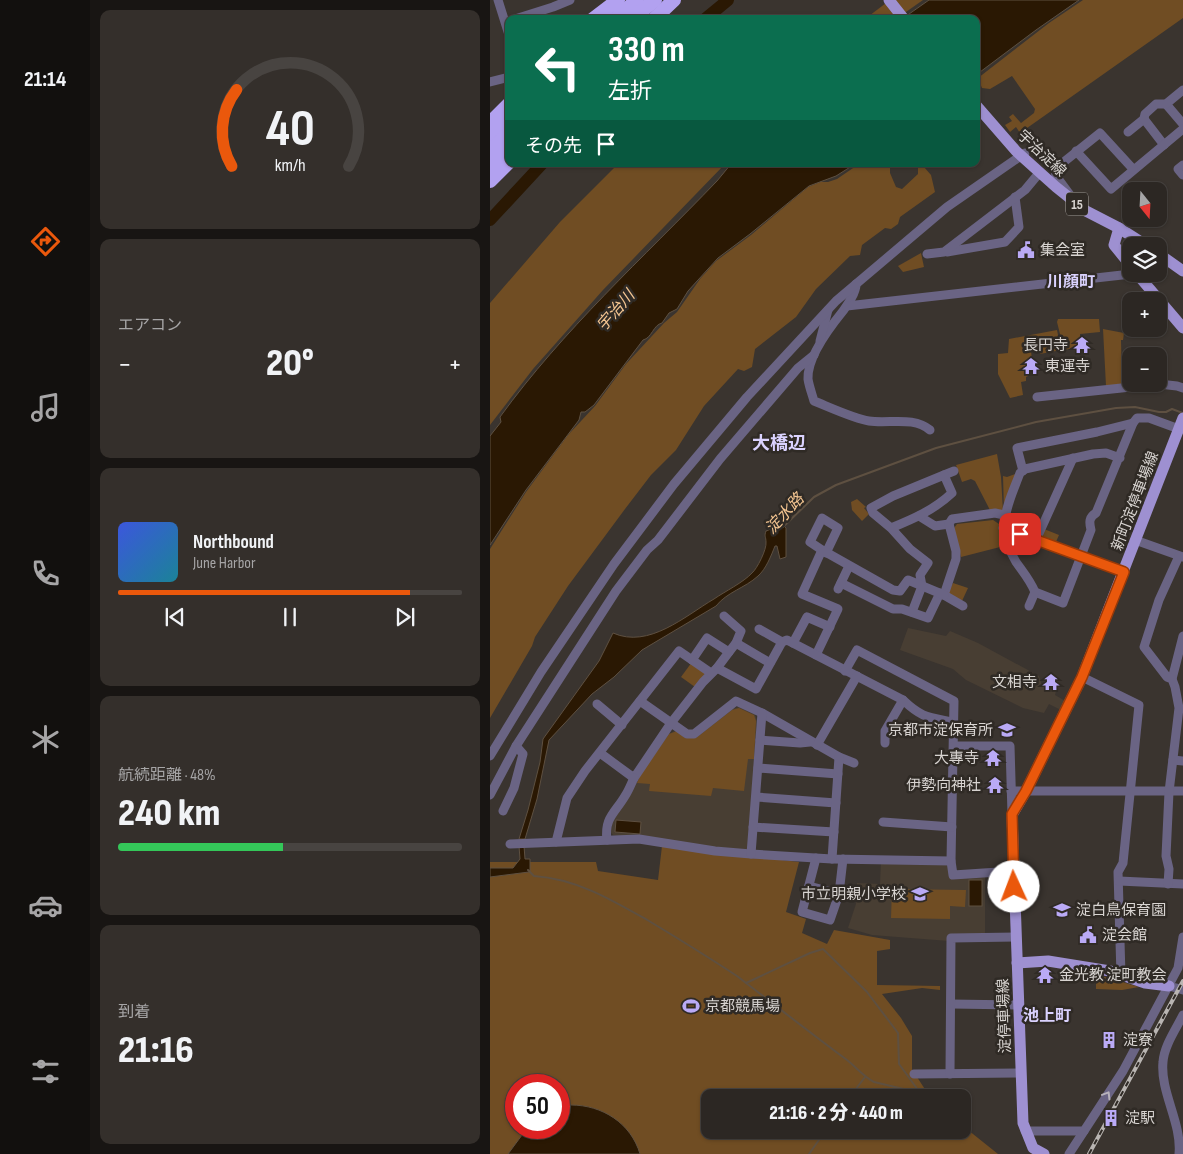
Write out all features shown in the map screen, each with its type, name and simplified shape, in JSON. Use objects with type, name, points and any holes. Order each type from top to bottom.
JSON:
[{"type":"highway","points":[[598,15],[618,0]]},
{"type":"highway","points":[[605,15],[622,0]]},
{"type":"highway","points":[[620,15],[638,0]]},
{"type":"highway","points":[[637,15],[655,0]]},
{"type":"highway","points":[[648,15],[665,0]]},
{"type":"highway","points":[[658,15],[674,0]]},
{"type":"highway","points":[[490,112],[505,97]]},
{"type":"highway","points":[[490,123],[505,108]]},
{"type":"highway","points":[[490,136],[505,120]]},
{"type":"highway","points":[[490,152],[505,136]]},
{"type":"highway","points":[[490,166],[505,150]]},
{"type":"highway","points":[[490,181],[505,166]]},
{"type":"main road","points":[[889,0],[901,15]]},
{"type":"main road","name":"宇治淀線","points":[[980,109],[1040,172],[1076,203],[1133,237]]},
{"type":"main road","points":[[1119,228],[1114,245],[1122,255]]},
{"type":"main road","points":[[1167,260],[1183,271]]},
{"type":"main road","points":[[1144,282],[1183,328]]},
{"type":"main road","name":"新町淀停車場線","points":[[1012,814],[1026,791],[1082,677],[1181,424]]},
{"type":"main road","points":[[1012,814],[1017,963]]},
{"type":"main road","name":"淀停車場線","points":[[1044,1154],[1034,1148],[1023,1123],[1017,963],[1048,961],[1110,971],[1121,976],[1168,986]]},
{"type":"street","points":[[498,0],[505,16]]},
{"type":"street","points":[[526,15],[565,1]]},
{"type":"street","points":[[490,82],[505,78]]},
{"type":"street","points":[[1128,132],[1156,104],[1166,104],[1183,90]]},
{"type":"street","points":[[1166,104],[1183,124]]},
{"type":"street","points":[[1144,118],[1164,145]]},
{"type":"street","points":[[1076,151],[1111,189],[1183,129]]},
{"type":"street","points":[[1076,203],[1056,176],[1055,169],[1100,134],[1133,169]]},
{"type":"street","points":[[490,756],[541,672],[598,587],[674,484],[747,397],[828,310],[856,284],[947,207],[1021,153]]},
{"type":"street","points":[[1183,165],[1178,170],[1183,175]]},
{"type":"street","points":[[944,252],[1025,190],[1040,172]]},
{"type":"street","points":[[927,254],[1005,242],[1019,227],[1015,197]]},
{"type":"street","points":[[846,306],[1122,275]]},
{"type":"street","points":[[490,795],[516,746],[616,591],[720,459],[798,368],[816,352],[856,289],[856,284]]},
{"type":"street","points":[[828,310],[809,370],[808,379],[814,402],[868,421],[923,424],[930,430]]},
{"type":"street","points":[[1038,397],[1159,384],[1183,388]]},
{"type":"street","points":[[1035,592],[1064,603],[1091,530],[1090,518],[1096,513],[1133,423],[1137,418],[1149,418],[1181,424]]},
{"type":"street","points":[[1023,471],[1017,448],[1133,423]]},
{"type":"street","points":[[1029,606],[1035,592],[1031,581],[1012,554],[1004,528],[1004,515],[1020,473],[1093,454],[1106,453],[1120,458]]},
{"type":"street","points":[[1036,540],[1073,458]]},
{"type":"street","points":[[912,612],[922,586],[920,575],[928,563],[873,513],[871,508],[893,496],[954,471]]},
{"type":"street","points":[[891,528],[919,516],[942,502],[952,493],[944,475]]},
{"type":"street","points":[[849,566],[839,586],[893,609],[902,608],[928,618],[942,594],[956,560],[956,551],[949,524],[952,519],[995,514],[1004,515]]},
{"type":"street","points":[[919,516],[935,526],[949,524]]},
{"type":"street","points":[[1004,528],[1081,558],[1124,572]]},
{"type":"street","points":[[1135,540],[1181,557],[1159,600],[1144,647],[1167,677],[1172,679],[1181,708],[1169,792],[1166,856],[1169,869],[1168,884]]},
{"type":"street","points":[[816,655],[838,609],[802,594],[824,551],[893,590],[900,590],[908,580],[942,594],[963,606]]},
{"type":"street","points":[[884,605],[893,590]]},
{"type":"street","points":[[607,840],[608,820],[625,796],[634,778],[671,724],[736,643],[741,631],[724,616]]},
{"type":"street","points":[[793,643],[807,617],[830,627]]},
{"type":"street","points":[[759,629],[782,642]]},
{"type":"street","points":[[1172,679],[1183,636]]},
{"type":"street","points":[[692,660],[707,638],[729,652]]},
{"type":"street","points":[[556,842],[567,798],[585,771],[679,651],[714,671],[756,689],[782,642],[787,640],[903,700],[923,716],[953,722]]},
{"type":"street","points":[[736,643],[770,663]]},
{"type":"street","points":[[845,671],[857,650],[954,701],[952,875],[1014,871]]},
{"type":"street","points":[[813,743],[856,676]]},
{"type":"street","points":[[1082,677],[1139,705],[1122,863],[1118,872],[1121,976]]},
{"type":"street","points":[[885,743],[885,731],[903,700]]},
{"type":"street","points":[[640,701],[687,734],[694,734],[736,701],[762,713],[839,757],[854,763]]},
{"type":"street","points":[[597,704],[622,725]]},
{"type":"street","points":[[751,854],[762,713]]},
{"type":"street","points":[[760,740],[813,743]]},
{"type":"street","points":[[503,811],[514,788],[523,754],[516,746]]},
{"type":"street","points":[[954,746],[1010,746],[1012,814]]},
{"type":"street","points":[[600,753],[634,778]]},
{"type":"street","points":[[832,858],[839,757]]},
{"type":"street","points":[[1173,760],[1183,761]]},
{"type":"street","points":[[758,768],[838,774]]},
{"type":"street","points":[[1011,791],[1183,792]]},
{"type":"street","points":[[756,797],[836,803]]},
{"type":"street","points":[[883,822],[952,826]]},
{"type":"street","points":[[753,827],[834,832]]},
{"type":"street","points":[[518,843],[639,839],[715,851],[751,854],[843,859],[951,861]]},
{"type":"street","points":[[816,858],[802,912],[830,920],[839,894],[843,859]]},
{"type":"street","points":[[1119,881],[1183,884]]},
{"type":"street","points":[[809,886],[839,894]]},
{"type":"street","points":[[950,1074],[951,938],[1016,937]]},
{"type":"street","points":[[1069,1154],[1122,1071],[1178,968],[1183,937]]},
{"type":"street","points":[[1168,986],[1183,990]]},
{"type":"street","points":[[951,1004],[1019,1005]]},
{"type":"street","points":[[1179,1154],[1179,1140],[1163,1067],[1164,1055],[1183,1015]]},
{"type":"street","points":[[914,1074],[1022,1073]]},
{"type":"street","points":[[1025,1131],[1084,1130]]},
{"type":"shaded area","points":[[890,0],[923,0],[902,15],[870,15]]},
{"type":"shaded area","points":[[1083,0],[1183,0],[1183,18],[1020,133],[1016,127],[1010,132],[1005,125],[1012,121],[1009,117],[1013,114],[1021,123],[1034,113],[1035,109],[1012,76],[990,89],[982,88],[980,76],[1049,23]]},
{"type":"shaded area","points":[[615,167],[722,167],[603,290],[533,369],[490,425],[490,303],[560,222]]},
{"type":"shaded area","points":[[855,167],[890,167],[890,173],[896,187],[902,189],[918,174],[918,167],[924,167],[931,175],[935,192],[900,217],[898,224],[891,229],[885,228],[862,245],[860,255],[850,256],[816,289],[796,317],[755,349],[752,367],[744,371],[738,369],[704,406],[676,450],[651,475],[568,586],[535,637],[532,646],[490,718],[490,549],[526,492],[568,435],[595,406],[626,364],[664,323],[677,312],[700,279],[716,261],[751,235],[808,187],[820,182],[837,179]]},
{"type":"shaded area","points":[[921,253],[924,267],[903,272],[898,266]]},
{"type":"shaded area","points":[[1058,319],[1099,319],[1100,332],[1080,334],[1080,347],[1064,350],[1057,322]]},
{"type":"shaded area","points":[[1103,329],[1122,333],[1123,337],[1123,340],[1121,340],[1122,384],[1106,386]]},
{"type":"shaded area","points":[[1057,330],[1061,350],[1040,354],[1039,350],[1031,351],[1032,360],[1026,361],[1028,376],[1026,381],[1021,382],[1023,395],[1010,398],[998,374],[998,354],[1008,353],[1009,339]]},
{"type":"shaded area","points":[[997,454],[1001,477],[1003,511],[991,512],[975,481],[971,479],[962,482],[956,465]]},
{"type":"shaded area","points":[[1018,473],[1004,510],[1003,476],[1007,477]]},
{"type":"shaded area","points":[[857,499],[866,507],[864,508],[869,514],[862,521],[852,510],[851,502]]},
{"type":"shaded area","points":[[993,520],[999,524],[1004,546],[961,557],[954,528],[957,524]]},
{"type":"shaded area","points":[[1044,529],[1059,535],[1055,544],[1043,539],[1041,535]]},
{"type":"shaded area","points":[[953,583],[968,588],[962,601],[947,594]]},
{"type":"shaded area","points":[[908,628],[946,636],[950,631],[978,643],[1039,676],[1042,686],[1056,691],[1055,695],[1067,702],[1063,711],[1049,704],[1044,713],[1023,708],[966,680],[953,669],[900,650]]},
{"type":"shaded area","points":[[692,662],[704,671],[705,674],[695,687],[681,677]]},
{"type":"shaded area","points":[[739,707],[755,714],[757,721],[749,849],[745,852],[613,835],[609,830],[610,823],[668,734],[677,730],[685,737],[731,709]]},
{"type":"shaded area","points":[[739,708],[754,715],[756,721],[754,759],[748,759],[744,791],[713,788],[711,796],[649,791],[650,784],[637,783],[640,775],[669,734],[677,731],[685,738],[696,738],[732,710]]},
{"type":"shaded area","name":"京都競馬場","points":[[662,846],[799,862],[786,912],[806,919],[802,933],[827,944],[834,930],[890,940],[890,949],[877,951],[877,985],[940,986],[940,990],[922,988],[882,994],[901,1018],[912,1036],[912,1076],[917,1077],[925,1089],[701,1089],[701,1139],[971,1139],[971,1132],[998,1154],[490,1154],[490,862],[596,862],[598,871],[658,880]]},
{"type":"shaded area","name":"市立明親小学校","points":[[881,861],[951,865],[951,878],[985,877],[985,936],[949,941],[872,935],[848,928],[856,904],[857,883],[880,884]]},
{"type":"shaded area","points":[[892,889],[966,890],[965,907],[950,906],[950,919],[891,918]]},
{"type":"shaded area","points":[[1103,977],[1139,987],[1122,990],[1096,989],[1096,980]]},
{"type":"water","points":[[929,0],[1079,0],[980,72],[980,15],[908,15]]},
{"type":"water","name":"宇治川","points":[[729,167],[850,167],[836,176],[809,186],[718,258],[688,291],[677,309],[669,313],[662,323],[656,326],[648,337],[643,340],[594,405],[585,412],[581,412],[579,420],[526,490],[490,545],[490,436],[501,422],[500,417],[524,385],[577,324]]},
{"type":"water","points":[[781,523],[786,528],[786,557],[780,559],[777,546],[775,546],[766,566],[758,576],[725,597],[716,606],[642,650],[614,677],[592,694],[549,740],[537,799],[525,839],[519,839],[540,762],[543,739],[599,661],[613,633],[626,637],[640,637],[653,634],[679,621],[739,583],[754,571],[759,563],[766,545],[766,531]]},
{"type":"water","points":[[616,820],[641,822],[640,834],[615,832]]},
{"type":"water","points":[[519,846],[524,846],[525,859],[530,859],[530,871],[490,877],[490,868],[513,868],[520,859]]},
{"type":"water","points":[[969,880],[982,880],[982,906],[969,906]]},
{"type":"water","points":[[570,1105],[594,1108],[614,1118],[630,1133],[640,1154],[508,1154],[519,1139],[570,1139]]},
{"type":"waterway","points":[[710,15],[728,0]]},
{"type":"waterway","points":[[490,220],[539,167]]},
{"type":"waterway","name":"淀水路","points":[[783,527],[814,497],[836,485],[936,448],[1036,422],[1116,408],[1135,407],[1159,412],[1166,412],[1172,409],[1183,413]]},
{"type":"waterway","points":[[528,870],[534,876],[565,881],[580,886],[608,898],[635,913],[737,976],[746,983],[809,1032],[847,1060],[870,1080],[912,1091],[918,1090],[899,1064],[898,1033],[867,992],[823,949],[810,953],[746,983]]},
{"type":"waterway","points":[[856,1089],[865,1077]]},
{"type":"waterway","points":[[809,1154],[820,1139]]},
{"type":"railway","points":[[1089,1154],[1183,981]]},
{"type":"place","name":"集会室","points":[[1026,250]]},
{"type":"place","name":"長円寺","points":[[1082,345]]},
{"type":"place","name":"東運寺","points":[[1031,366]]},
{"type":"place","name":"文相寺","points":[[1051,682]]},
{"type":"place","name":"京都市淀保育所","points":[[1007,730]]},
{"type":"place","name":"大專寺","points":[[993,758]]},
{"type":"place","name":"伊勢向神社","points":[[995,785]]},
{"type":"place","name":"市立明親小学校","points":[[920,894]]},
{"type":"place","name":"淀白鳥保育園","points":[[1062,910]]},
{"type":"place","name":"淀会館","points":[[1088,935]]},
{"type":"place","name":"金光教 淀町教会","points":[[1045,975]]},
{"type":"place","name":"京都競馬場","points":[[691,1006]]},
{"type":"place","name":"淀寮","points":[[1109,1040]]},
{"type":"place","name":"淀駅","points":[[1111,1118]]},
{"type":"district","name":"川顔町","points":[[1071,281]]},
{"type":"district","name":"大橋辺","points":[[779,443]]},
{"type":"district","name":"池上町","points":[[1047,1015]]},
{"type":"route","points":[[1014,887],[1012,814],[1026,791],[1082,677],[1124,572],[1081,558],[1020,534]]}]
